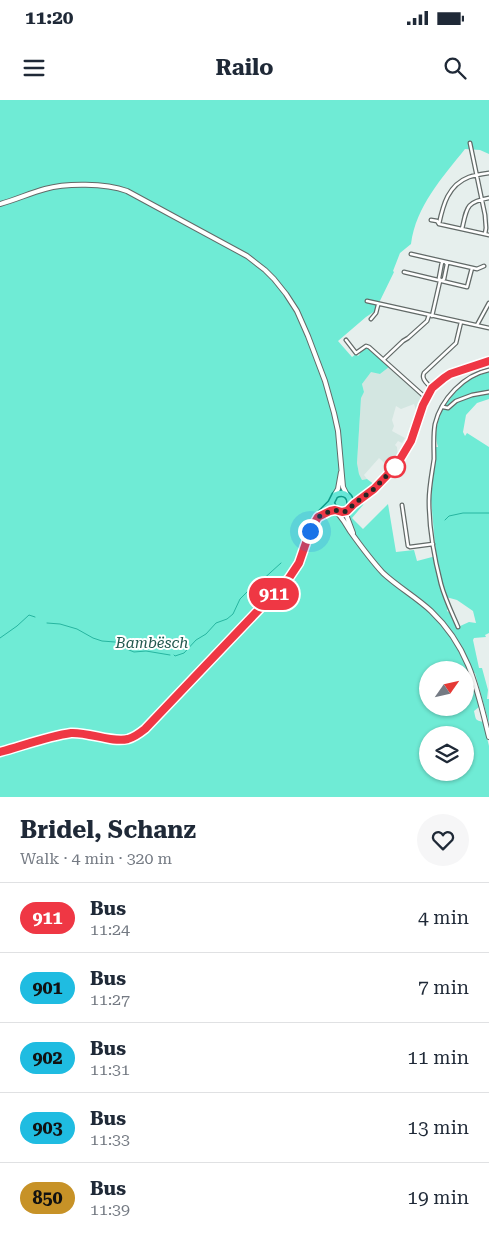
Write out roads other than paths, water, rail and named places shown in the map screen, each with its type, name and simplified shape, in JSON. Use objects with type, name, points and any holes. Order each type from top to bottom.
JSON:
[{"type":"main road","points":[[0,204],[54,186],[92,185],[117,187],[227,245],[255,262],[274,278],[296,311],[308,336],[324,381],[338,431],[343,487],[351,502],[347,517],[355,537]]},
{"type":"main road","points":[[318,517],[328,512],[342,512],[348,509],[381,483],[403,455],[415,432],[426,398],[432,388],[450,374],[489,361]]},
{"type":"main road","points":[[0,752],[73,733],[122,740],[137,735],[145,729],[289,578],[299,563],[310,531],[318,517],[331,503],[338,489],[341,468]]},
{"type":"main road","points":[[335,495],[339,493],[356,498],[364,497]]},
{"type":"main road","points":[[331,503],[369,557],[384,574],[426,606],[450,632],[470,667],[489,737]]},
{"type":"street","points":[[431,220],[437,221],[439,224],[487,235],[482,199],[470,143]]},
{"type":"street","points":[[439,224],[442,208],[452,188],[469,177],[489,173]]},
{"type":"street","points":[[462,229],[468,207],[473,202],[489,198]]},
{"type":"street","points":[[411,254],[477,269],[484,266]]},
{"type":"street","points":[[384,359],[427,321],[431,315],[440,281],[444,279],[447,264],[445,262]]},
{"type":"street","points":[[404,272],[467,287],[472,268]]},
{"type":"street","points":[[367,301],[489,328]]},
{"type":"street","points":[[477,325],[489,303]]},
{"type":"street","points":[[371,319],[376,313],[378,304]]},
{"type":"street","points":[[432,388],[423,379],[424,373],[456,343],[461,322]]},
{"type":"street","points":[[346,340],[356,353],[368,346],[426,398]]},
{"type":"street","points":[[458,627],[441,584],[433,544],[429,502],[435,427],[442,407],[458,386],[478,373],[489,370]]},
{"type":"street","points":[[442,407],[448,408],[456,401],[472,395],[489,392]]},
{"type":"street","points":[[402,505],[408,546],[433,544]]},
{"type":"waterway","points":[[445,520],[449,516],[463,513],[489,513]]},
{"type":"waterway","points":[[174,655],[184,653],[216,623],[227,619],[233,614],[240,599],[281,563]]},
{"type":"waterway","points":[[0,638],[29,615],[35,617]]},
{"type":"waterway","points":[[47,623],[60,624],[77,629],[93,638],[115,642],[134,652],[146,651],[170,655]]},
{"type":"park label","name":"Bambësch","points":[[152,643]]}]
